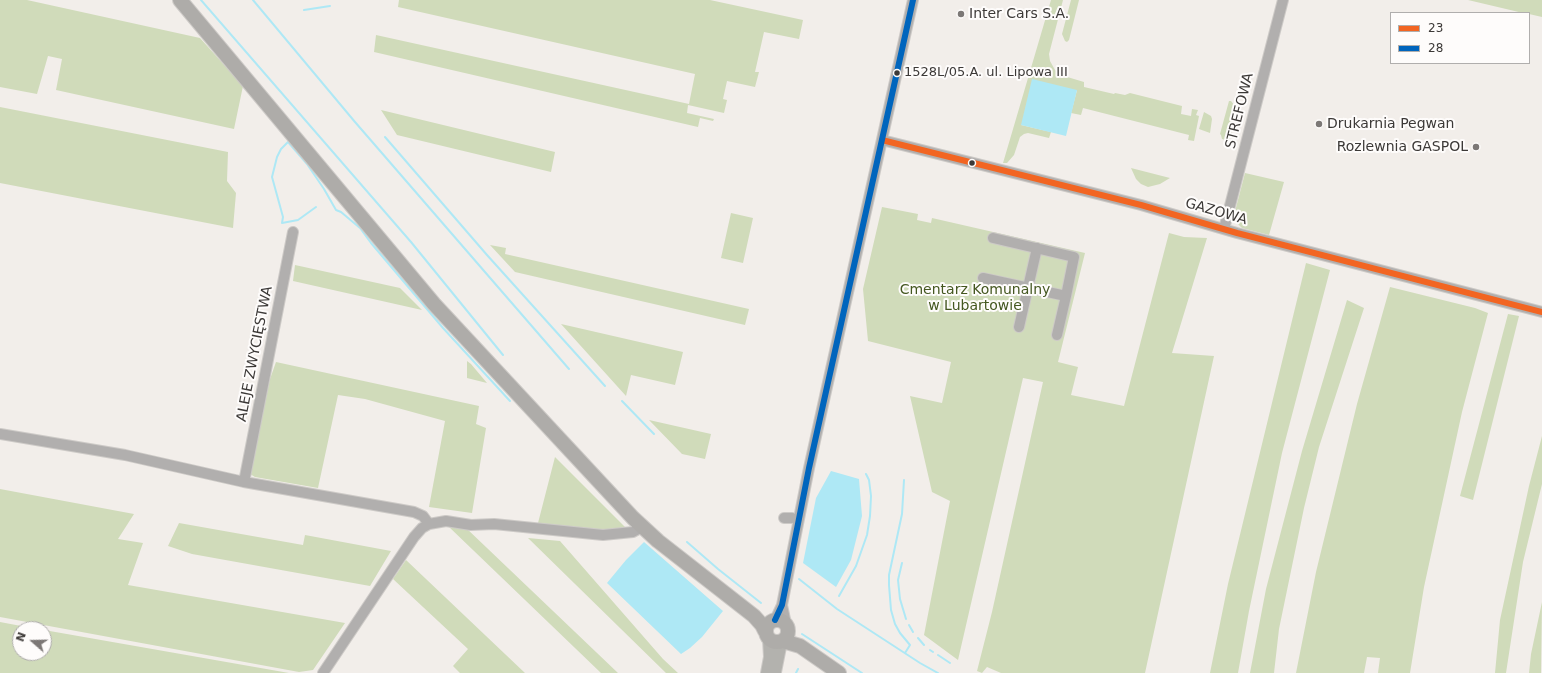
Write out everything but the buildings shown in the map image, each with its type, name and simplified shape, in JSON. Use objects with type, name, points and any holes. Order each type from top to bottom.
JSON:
[{"type":"highway","points":[[180,0],[434,304],[632,518],[762,624],[777,631],[839,673]]},
{"type":"main road","points":[[767,673],[777,631]]},
{"type":"main road","points":[[775,673],[777,631]]},
{"type":"street","points":[[777,631],[811,461],[913,0]]},
{"type":"street","name":"STREFOWA","points":[[1224,229],[1283,0]]},
{"type":"street","name":"GAZOWA","points":[[882,140],[1136,204],[1224,229],[1542,312]]},
{"type":"street","name":"ALEJE ZWYCIĘSTWA","points":[[244,482],[293,232]]},
{"type":"street","points":[[993,238],[1074,257],[1057,335]]},
{"type":"street","points":[[1019,326],[1037,248]]},
{"type":"street","points":[[983,278],[1066,296]]},
{"type":"street","points":[[0,434],[125,455],[244,482],[414,512],[423,516],[429,524]]},
{"type":"street","points":[[323,673],[414,537],[422,528],[429,524],[446,521],[471,525],[494,524],[602,535],[633,532],[642,526]]},
{"type":"green space","points":[[0,0],[27,0],[200,38],[243,86],[234,129],[56,90],[62,59],[48,56],[37,94],[0,87]]},
{"type":"green space","points":[[399,0],[710,0],[803,20],[799,39],[764,32],[755,72],[759,72],[755,87],[727,81],[723,99],[727,100],[724,113],[688,105],[687,113],[714,119],[713,121],[700,118],[698,127],[374,52],[376,35],[689,104],[695,74],[398,7]]},
{"type":"green space","points":[[1051,0],[1063,0],[1049,54],[1050,61],[1055,70],[1064,76],[1084,82],[1084,87],[1114,94],[1125,95],[1130,93],[1182,106],[1181,114],[1191,116],[1192,109],[1198,110],[1196,115],[1199,116],[1194,141],[1188,140],[1189,135],[1083,108],[1081,115],[1071,113],[1077,90],[1021,125],[1051,132],[1049,138],[1028,133],[1024,134],[1020,137],[1014,155],[1007,163],[1003,163]]},
{"type":"green space","points":[[1071,0],[1079,0],[1069,40],[1067,42],[1062,34]]},
{"type":"green space","points":[[1468,0],[1542,0],[1542,17],[1530,14],[1530,12],[1519,12]]},
{"type":"green space","points":[[1229,101],[1231,101],[1235,106],[1236,115],[1229,141],[1222,139],[1220,134]]},
{"type":"green space","points":[[0,107],[228,152],[227,181],[236,193],[233,228],[0,183]]},
{"type":"green space","points":[[381,110],[555,152],[551,172],[397,135]]},
{"type":"green space","points":[[1204,112],[1211,116],[1212,119],[1210,133],[1199,129]]},
{"type":"green space","points":[[1131,168],[1170,178],[1160,184],[1148,187],[1141,184],[1136,179]]},
{"type":"green space","points":[[1245,173],[1284,182],[1269,235],[1242,228],[1233,219]]},
{"type":"green space","name":"Cmentarz Komunalny w Lubartowie","points":[[882,207],[918,214],[917,220],[931,223],[932,218],[1085,253],[1058,362],[1078,367],[1071,395],[1124,406],[1169,233],[1184,237],[1207,238],[1172,353],[1214,356],[1145,673],[1001,673],[987,667],[982,673],[977,671],[992,612],[1043,382],[1023,378],[958,660],[924,635],[950,501],[932,492],[910,396],[942,403],[951,362],[868,341],[863,289]]},
{"type":"green space","points":[[731,213],[753,218],[743,263],[721,258]]},
{"type":"green space","points":[[490,245],[506,248],[505,254],[749,309],[745,325],[515,272]]},
{"type":"green space","points":[[1306,263],[1330,270],[1282,453],[1249,611],[1238,673],[1210,673],[1228,584]]},
{"type":"green space","points":[[295,265],[400,288],[422,310],[293,281]]},
{"type":"green space","points":[[1390,287],[1475,308],[1488,313],[1462,412],[1424,587],[1410,673],[1378,673],[1380,658],[1367,657],[1364,673],[1296,673],[1316,572],[1357,404]]},
{"type":"green space","points":[[1347,300],[1364,308],[1319,447],[1304,508],[1279,629],[1274,673],[1250,673],[1266,589],[1302,451]]},
{"type":"green space","points":[[1508,314],[1519,316],[1473,500],[1460,496]]},
{"type":"green space","points":[[561,324],[683,352],[675,385],[631,375],[626,396]]},
{"type":"green space","points":[[467,361],[471,364],[487,383],[467,378]]},
{"type":"green space","points":[[276,362],[479,406],[476,424],[486,428],[472,513],[429,507],[445,421],[365,399],[338,395],[318,488],[255,477],[250,474],[270,379]]},
{"type":"green space","points":[[649,420],[711,434],[705,459],[682,454]]},
{"type":"green space","points":[[1542,436],[1542,484],[1523,562],[1506,673],[1495,673],[1500,620],[1529,486]]},
{"type":"green space","points":[[555,457],[625,527],[609,530],[582,529],[538,523]]},
{"type":"green space","points":[[0,489],[134,514],[118,539],[143,543],[128,585],[345,623],[313,670],[299,672],[52,627],[52,621],[22,621],[0,617]]},
{"type":"green space","points":[[179,523],[303,545],[305,535],[391,551],[370,586],[192,554],[168,546]]},
{"type":"green space","points":[[448,526],[465,527],[618,673],[601,673]]},
{"type":"green space","points":[[528,538],[560,541],[663,659],[678,673],[666,673]]},
{"type":"green space","points":[[406,560],[525,673],[460,673],[453,666],[468,649],[393,579]]},
{"type":"green space","points":[[1542,602],[1541,673],[1529,673],[1531,654]]},
{"type":"green space","points":[[0,622],[12,624],[12,661],[52,661],[52,631],[289,673],[0,673]]},
{"type":"water","points":[[1032,79],[1077,90],[1066,136],[1021,125]]},
{"type":"water","points":[[831,471],[859,479],[862,516],[851,560],[836,587],[803,563],[816,498]]},
{"type":"water","points":[[644,542],[723,611],[702,637],[681,654],[607,583],[626,560]]},
{"type":"waterway","points":[[201,0],[411,242],[503,355]]},
{"type":"waterway","points":[[253,0],[355,122],[569,369]]},
{"type":"waterway","points":[[304,10],[330,6]]},
{"type":"waterway","points":[[385,137],[487,255],[605,386]]},
{"type":"waterway","points":[[316,207],[298,220],[282,223],[283,217],[272,177],[277,157],[281,149],[288,142],[307,164],[336,210],[341,212],[360,228],[443,328],[510,401]]},
{"type":"waterway","points":[[622,401],[654,434]]},
{"type":"waterway","points":[[839,596],[856,566],[867,535],[871,496],[869,480],[866,474]]},
{"type":"waterway","points":[[904,480],[902,514],[889,575],[889,585],[891,610],[895,624],[910,645],[905,653]]},
{"type":"waterway","points":[[687,542],[761,603]]},
{"type":"waterway","points":[[902,563],[898,580],[900,599],[906,619]]},
{"type":"waterway","points":[[799,579],[837,609],[938,673]]},
{"type":"waterway","points":[[909,625],[913,632]]},
{"type":"waterway","points":[[802,634],[862,673]]},
{"type":"waterway","points":[[918,638],[924,645]]},
{"type":"waterway","points":[[938,655],[950,663]]},
{"type":"waterway","points":[[796,673],[798,669]]},
{"type":"transit line","name":"28","points":[[775,620],[782,605],[809,468],[913,0]]},
{"type":"transit line","name":"23","points":[[882,140],[1141,205],[1237,233],[1542,312]]},
{"type":"place","name":"Inter Cars S.A.","points":[[961,14]]},
{"type":"place","name":"1528L/05.A. ul. Lipowa III","points":[[897,73]]},
{"type":"place","name":"Drukarnia Pegwan","points":[[1319,124]]},
{"type":"place","name":"Rozlewnia GASPOL","points":[[1476,147]]}]
